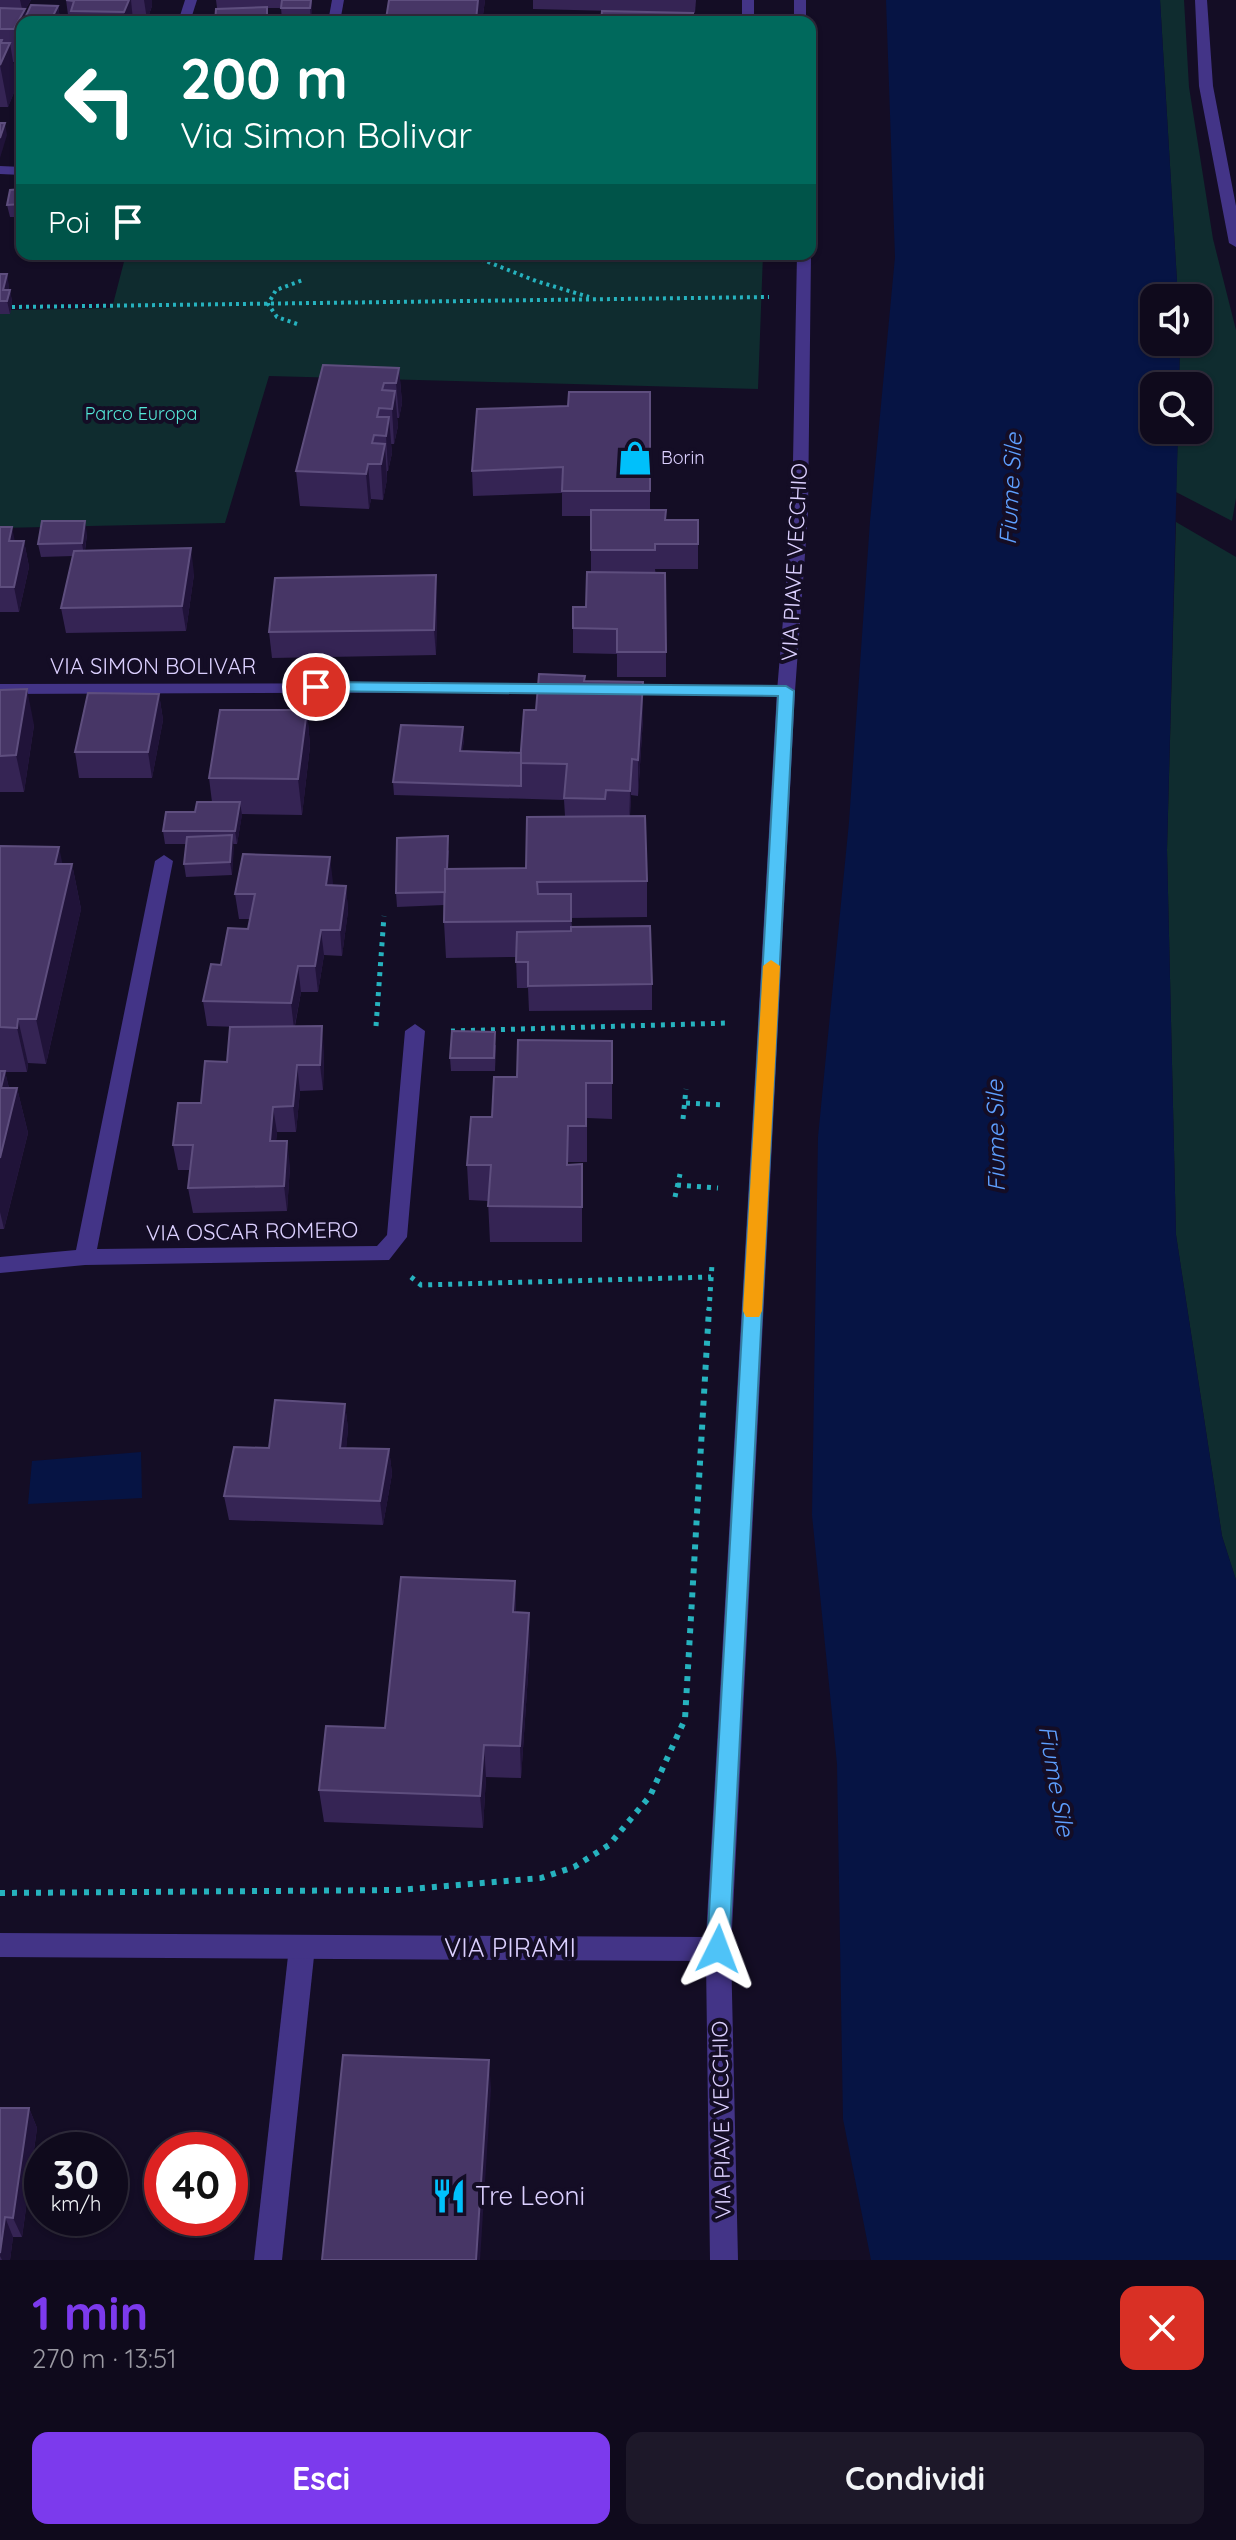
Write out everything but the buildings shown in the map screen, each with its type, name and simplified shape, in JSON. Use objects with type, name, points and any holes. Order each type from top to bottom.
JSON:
[{"type":"street","points":[[1201,0],[1206,86],[1236,243]]},
{"type":"street","name":"VIA PIAVE VECCHIO","points":[[724,2260],[718,1949],[786,691],[800,513],[804,260]]},
{"type":"street","name":"VIA SIMON BOLIVAR","points":[[0,689],[786,691]]},
{"type":"street","points":[[85,1257],[164,861]]},
{"type":"street","name":"VIA OSCAR ROMERO","points":[[0,1265],[85,1257],[382,1254],[397,1237],[415,1031]]},
{"type":"street","name":"VIA PIRAMI","points":[[0,1945],[718,1949]]},
{"type":"street","points":[[268,2260],[302,1947]]},
{"type":"path","points":[[483,260],[536,281],[598,299]]},
{"type":"path","points":[[268,302],[281,287],[303,280]]},
{"type":"path","points":[[12,307],[774,297],[773,311]]},
{"type":"path","points":[[268,302],[272,313],[297,324]]},
{"type":"path","points":[[384,916],[376,1033],[729,1023]]},
{"type":"path","points":[[728,1037],[731,1007]]},
{"type":"path","points":[[683,1119],[686,1089]]},
{"type":"path","points":[[723,1119],[725,1092]]},
{"type":"path","points":[[686,1103],[724,1105]]},
{"type":"path","points":[[675,1197],[680,1174]]},
{"type":"path","points":[[717,1203],[719,1175]]},
{"type":"path","points":[[677,1185],[718,1188]]},
{"type":"path","points":[[382,1254],[421,1285],[711,1277]]},
{"type":"path","points":[[0,1893],[398,1890],[541,1878],[574,1867],[609,1845],[650,1796],[685,1719],[713,1262]]},
{"type":"green space","points":[[1160,0],[1184,0],[1189,87],[1213,239],[1236,330],[1236,498],[1232,521],[1176,492],[1178,444],[1212,444],[1212,372],[1179,372],[1180,356],[1212,356],[1212,284],[1177,284]]},
{"type":"green space","name":"Parco Europa","points":[[124,260],[763,260],[758,389],[269,376],[225,523],[0,528],[0,314],[9,314],[10,310],[112,308]]},
{"type":"green space","points":[[1176,522],[1236,557],[1236,1580],[1222,1536],[1176,1235],[1167,850]]},
{"type":"water","name":"Fiume Sile","points":[[886,0],[1160,0],[1177,284],[1140,284],[1140,356],[1180,356],[1179,372],[1140,372],[1140,444],[1178,444],[1167,850],[1176,1235],[1222,1536],[1236,1580],[1236,2260],[871,2260],[843,2119],[837,1764],[812,1515],[818,1137],[849,822],[870,521],[895,257]]},
{"type":"water","points":[[141,1452],[142,1498],[28,1504],[32,1461]]},
{"type":"slow traffic","points":[[753,1311],[771,966]]},
{"type":"place","name":"Borin","points":[[635,458]]},
{"type":"place","name":"Tre Leoni","points":[[449,2196]]},
{"type":"route","points":[[316,687],[786,691],[718,1949]]}]
